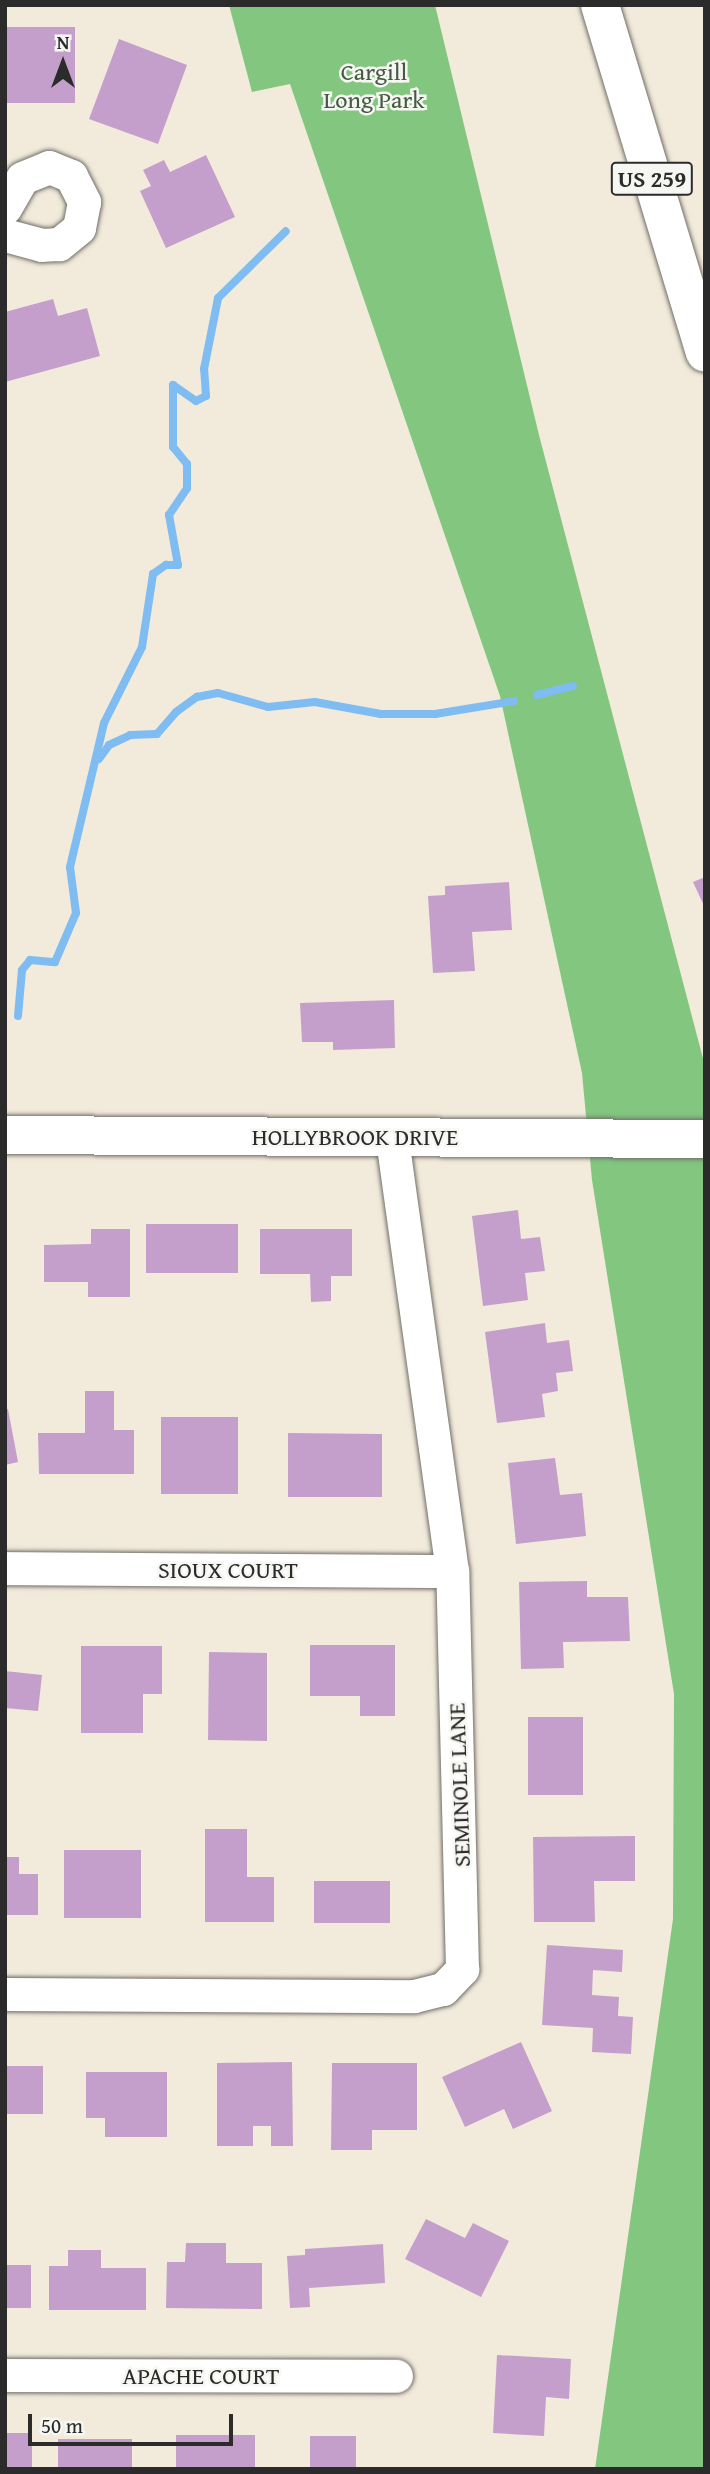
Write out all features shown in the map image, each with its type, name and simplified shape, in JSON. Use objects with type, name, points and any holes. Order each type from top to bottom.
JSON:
[{"type":"main road","name":"US 259","points":[[600,5],[705,352]]},
{"type":"main road","name":"HOLLYBROOK DRIVE","points":[[5,1135],[705,1139]]},
{"type":"street","points":[[5,208],[22,178],[49,167],[71,176],[85,202],[79,229],[59,244],[42,245],[5,235]]},
{"type":"street","name":"SEMINOLE LANE","points":[[5,1994],[414,1996],[438,1992],[453,1983],[462,1969],[465,1950],[452,1571],[392,1137]]},
{"type":"street","name":"SIOUX COURT","points":[[5,1568],[452,1571]]},
{"type":"street","name":"APACHE COURT","points":[[5,2375],[396,2376]]},
{"type":"green space","name":"Cargill Long Park","points":[[229,5],[435,5],[539,435],[705,1066],[703,2469],[595,2469],[673,1919],[674,1694],[592,1180],[582,1073],[500,696],[290,84],[252,92]]},
{"type":"building","points":[[5,27],[75,27],[75,103],[5,103]]},
{"type":"building","points":[[119,39],[187,65],[158,144],[89,119]]},
{"type":"building","points":[[206,155],[235,217],[166,248],[140,191],[151,186],[143,170],[164,160],[170,172]]},
{"type":"building","points":[[53,299],[58,316],[87,308],[100,356],[5,382],[5,312]]},
{"type":"building","points":[[705,877],[705,908],[693,882]]},
{"type":"building","points":[[509,882],[512,930],[472,932],[475,971],[433,973],[428,896],[445,895],[445,886]]},
{"type":"building","points":[[394,1000],[395,1048],[333,1050],[333,1042],[302,1042],[300,1003]]},
{"type":"building","points":[[518,1210],[521,1239],[540,1237],[545,1271],[525,1273],[528,1300],[483,1306],[472,1216]]},
{"type":"building","points":[[146,1224],[238,1224],[238,1273],[146,1273]]},
{"type":"building","points":[[91,1229],[130,1229],[130,1297],[88,1297],[88,1282],[44,1282],[44,1245],[91,1244]]},
{"type":"building","points":[[260,1229],[352,1229],[352,1276],[331,1276],[331,1301],[311,1302],[310,1274],[260,1274]]},
{"type":"building","points":[[545,1323],[547,1343],[569,1340],[573,1371],[556,1373],[558,1391],[542,1394],[545,1417],[497,1423],[485,1332]]},
{"type":"building","points":[[85,1391],[114,1391],[114,1430],[134,1430],[134,1474],[39,1474],[38,1433],[85,1433]]},
{"type":"building","points":[[8,1409],[18,1462],[5,1465],[5,1410]]},
{"type":"building","points":[[161,1417],[238,1417],[238,1494],[161,1494]]},
{"type":"building","points":[[288,1433],[382,1434],[382,1497],[288,1497]]},
{"type":"building","points":[[555,1458],[560,1495],[582,1493],[586,1536],[516,1544],[508,1463]]},
{"type":"building","points":[[587,1581],[587,1597],[628,1597],[630,1641],[563,1642],[564,1668],[521,1669],[519,1582]]},
{"type":"building","points":[[310,1645],[395,1645],[395,1716],[360,1716],[360,1696],[310,1696]]},
{"type":"building","points":[[81,1646],[162,1646],[162,1694],[143,1694],[143,1733],[81,1733]]},
{"type":"building","points":[[209,1652],[267,1653],[267,1741],[208,1740]]},
{"type":"building","points":[[5,1671],[42,1675],[38,1711],[5,1708]]},
{"type":"building","points":[[528,1717],[583,1717],[583,1795],[528,1795]]},
{"type":"building","points":[[205,1829],[247,1829],[247,1877],[274,1877],[274,1922],[205,1922]]},
{"type":"building","points":[[635,1836],[635,1881],[594,1881],[595,1922],[534,1922],[533,1837]]},
{"type":"building","points":[[64,1850],[141,1850],[141,1918],[64,1918]]},
{"type":"building","points":[[5,1857],[19,1857],[19,1874],[38,1874],[38,1915],[5,1915]]},
{"type":"building","points":[[314,1881],[390,1881],[390,1923],[314,1923]]},
{"type":"building","points":[[547,1945],[623,1950],[622,1972],[593,1970],[592,1995],[619,1997],[618,2016],[633,2017],[631,2054],[592,2052],[593,2028],[542,2025]]},
{"type":"building","points":[[521,2042],[552,2111],[513,2129],[504,2109],[465,2127],[442,2077]]},
{"type":"building","points":[[292,2062],[293,2146],[271,2146],[271,2126],[253,2126],[253,2146],[217,2146],[217,2063]]},
{"type":"building","points":[[332,2063],[417,2063],[417,2130],[372,2130],[372,2150],[331,2150]]},
{"type":"building","points":[[5,2066],[43,2066],[43,2114],[5,2114]]},
{"type":"building","points":[[86,2072],[167,2072],[167,2137],[105,2137],[105,2118],[86,2118]]},
{"type":"building","points":[[426,2219],[465,2238],[473,2223],[509,2241],[481,2297],[405,2259]]},
{"type":"building","points":[[186,2243],[226,2243],[226,2263],[262,2263],[262,2309],[166,2308],[167,2262],[185,2262]]},
{"type":"building","points":[[383,2244],[385,2283],[309,2288],[310,2307],[290,2308],[287,2256],[305,2255],[305,2249]]},
{"type":"building","points":[[68,2250],[101,2250],[101,2268],[146,2268],[146,2310],[49,2310],[49,2266],[68,2266]]},
{"type":"building","points":[[5,2265],[31,2265],[31,2308],[5,2308]]},
{"type":"building","points":[[497,2355],[571,2359],[569,2399],[546,2397],[544,2436],[493,2433]]},
{"type":"building","points":[[5,2433],[32,2433],[32,2469],[5,2469]]},
{"type":"building","points":[[176,2435],[255,2435],[255,2469],[176,2469]]},
{"type":"building","points":[[310,2436],[356,2436],[356,2469],[310,2469]]},
{"type":"building","points":[[58,2439],[132,2439],[132,2469],[58,2469]]},
{"type":"waterway","points":[[18,1016],[22,970],[30,960],[55,962],[76,913],[70,867],[104,723],[142,647],[153,574],[166,565],[178,565],[169,515],[187,488],[187,464],[173,447],[173,385],[196,401],[206,396],[204,369],[218,298],[286,231]]},
{"type":"waterway","points":[[537,695],[573,686]]},
{"type":"waterway","points":[[99,759],[109,745],[130,735],[157,734],[176,712],[197,697],[218,693],[268,707],[315,702],[381,714],[435,714],[514,701]]}]
